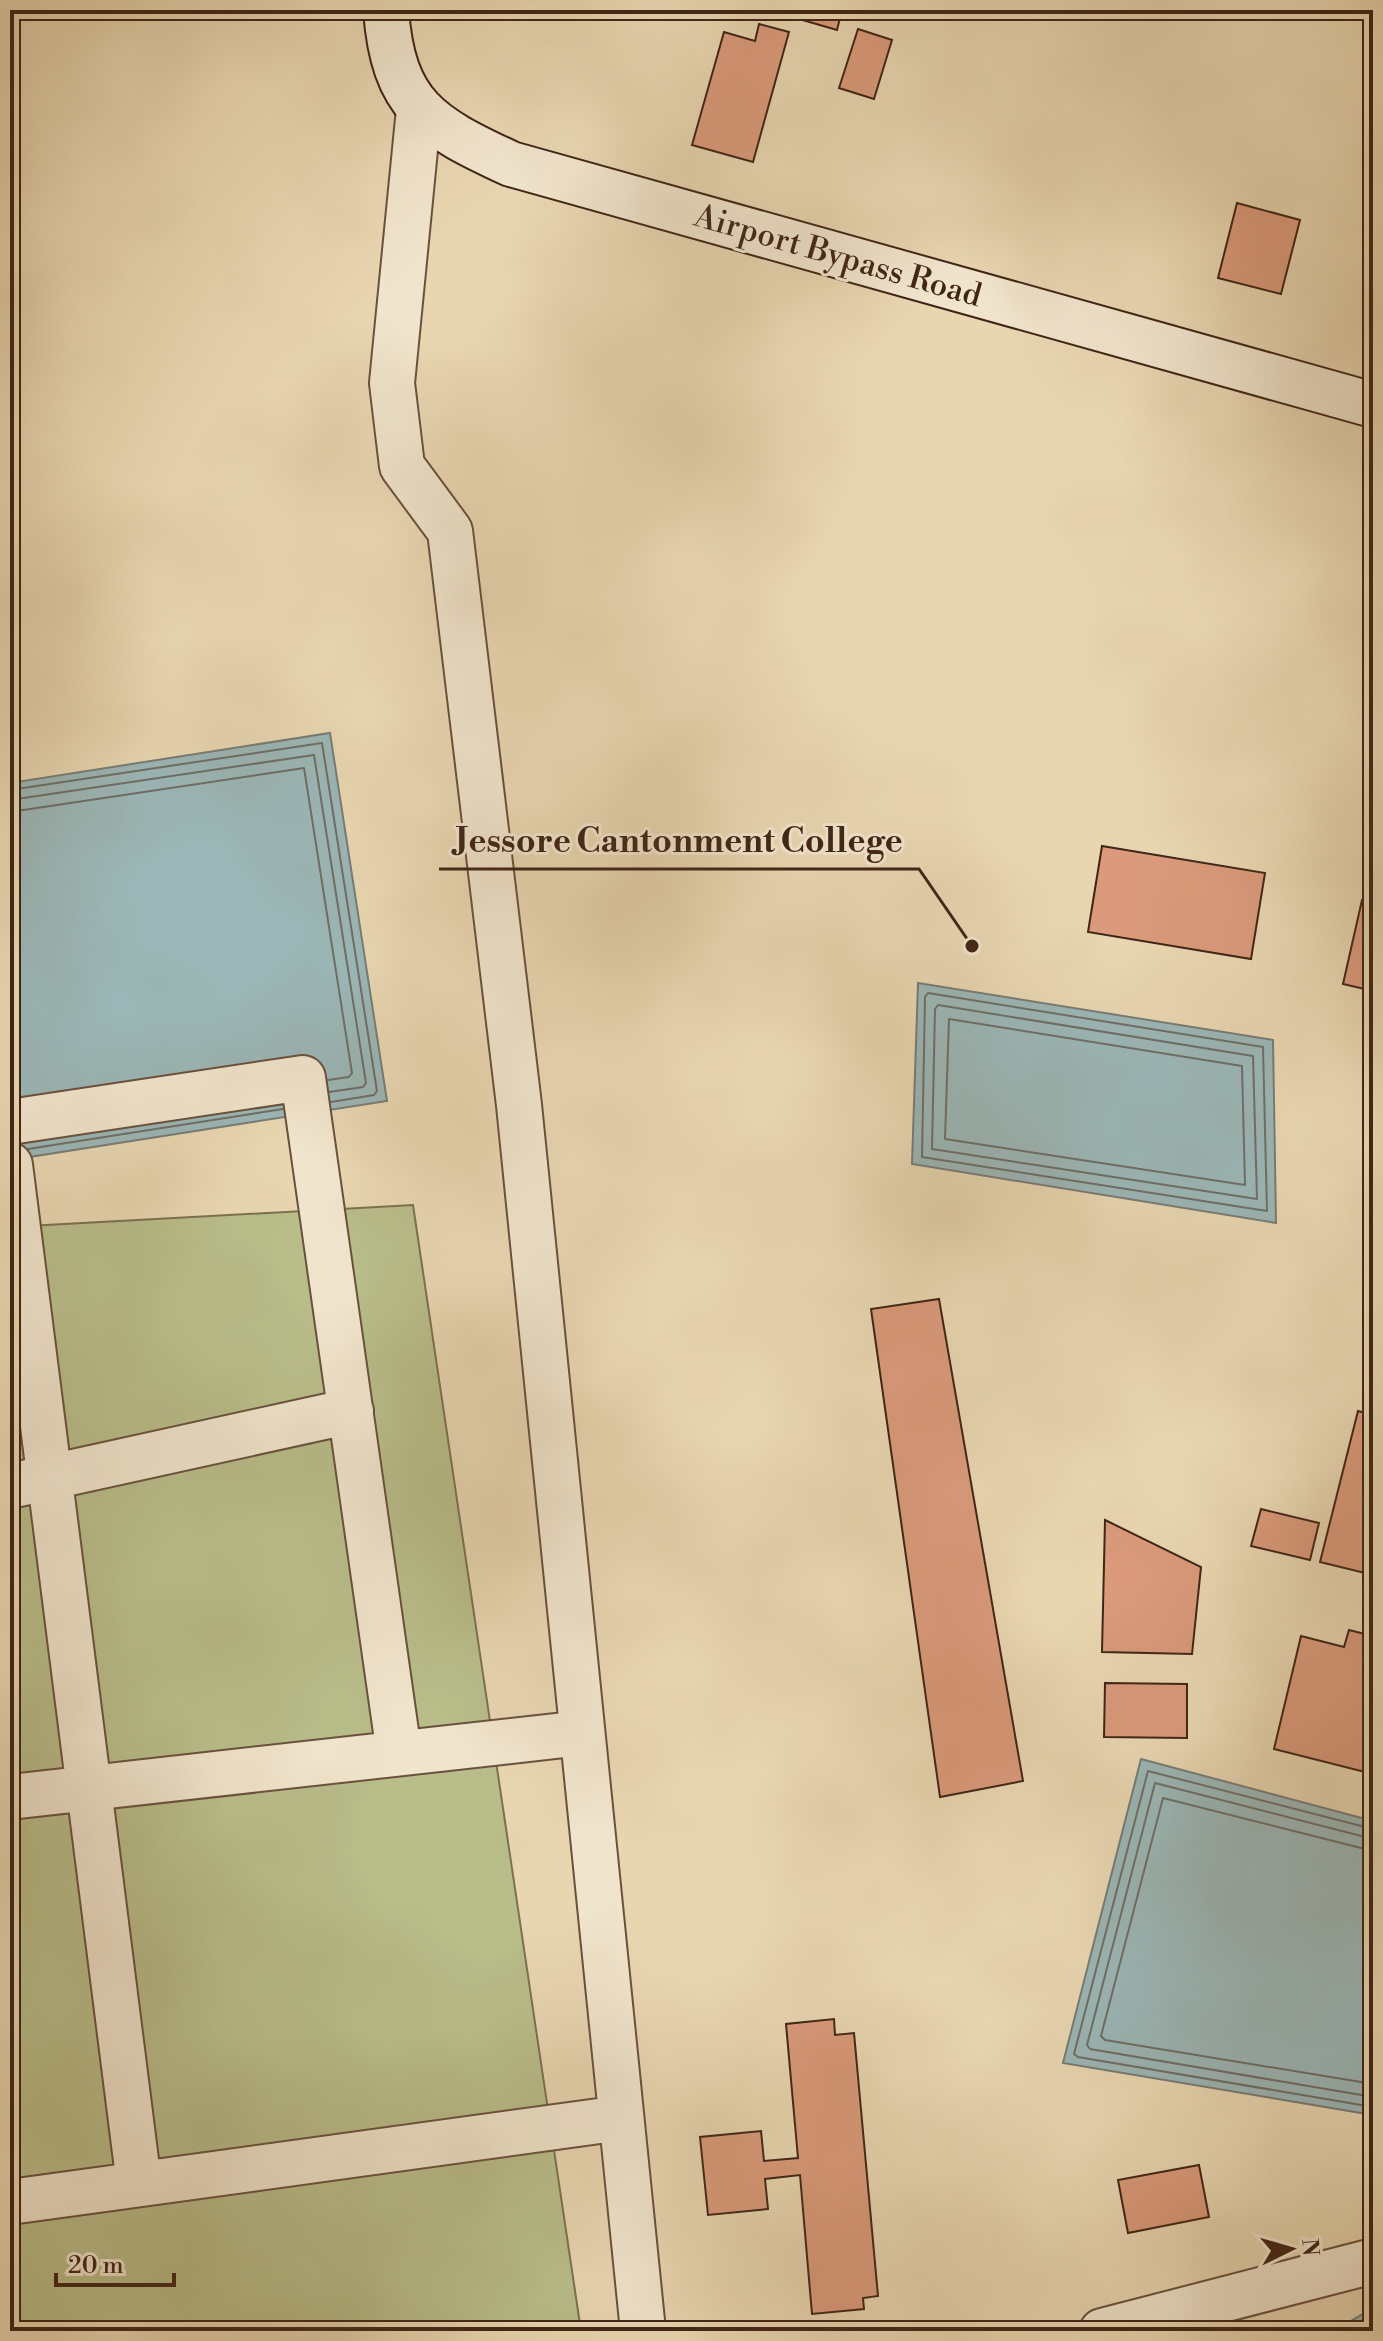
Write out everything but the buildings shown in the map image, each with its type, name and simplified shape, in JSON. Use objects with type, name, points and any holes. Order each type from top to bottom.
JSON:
[{"type":"street","name":"Airport Bypass Road","points":[[386,10],[389,46],[402,86],[419,109],[454,138],[511,164],[1373,405]]},
{"type":"street","points":[[419,109],[392,383],[402,466],[450,531],[519,1105],[643,2331]]},
{"type":"street","points":[[10,1122],[303,1078],[399,1753]]},
{"type":"street","points":[[10,1165],[29,1482],[88,1788],[139,2184]]},
{"type":"street","points":[[29,1482],[351,1411]]},
{"type":"street","points":[[10,1797],[582,1733]]},
{"type":"street","points":[[10,2202],[621,2118]]},
{"type":"street","points":[[1102,2331],[1373,2261]]},
{"type":"green space","points":[[413,1205],[581,2331],[10,2331],[10,1227]]},
{"type":"water","points":[[330,733],[387,1101],[10,1160],[10,783]]},
{"type":"water","points":[[918,983],[1273,1040],[1276,1223],[912,1164]]},
{"type":"water","points":[[1141,1759],[1373,1821],[1373,2115],[1063,2063]]},
{"type":"water","points":[[1373,2308],[1373,2331],[1334,2331]]},
{"type":"place","name":"Jessore Cantonment College","points":[[972,946]]}]
